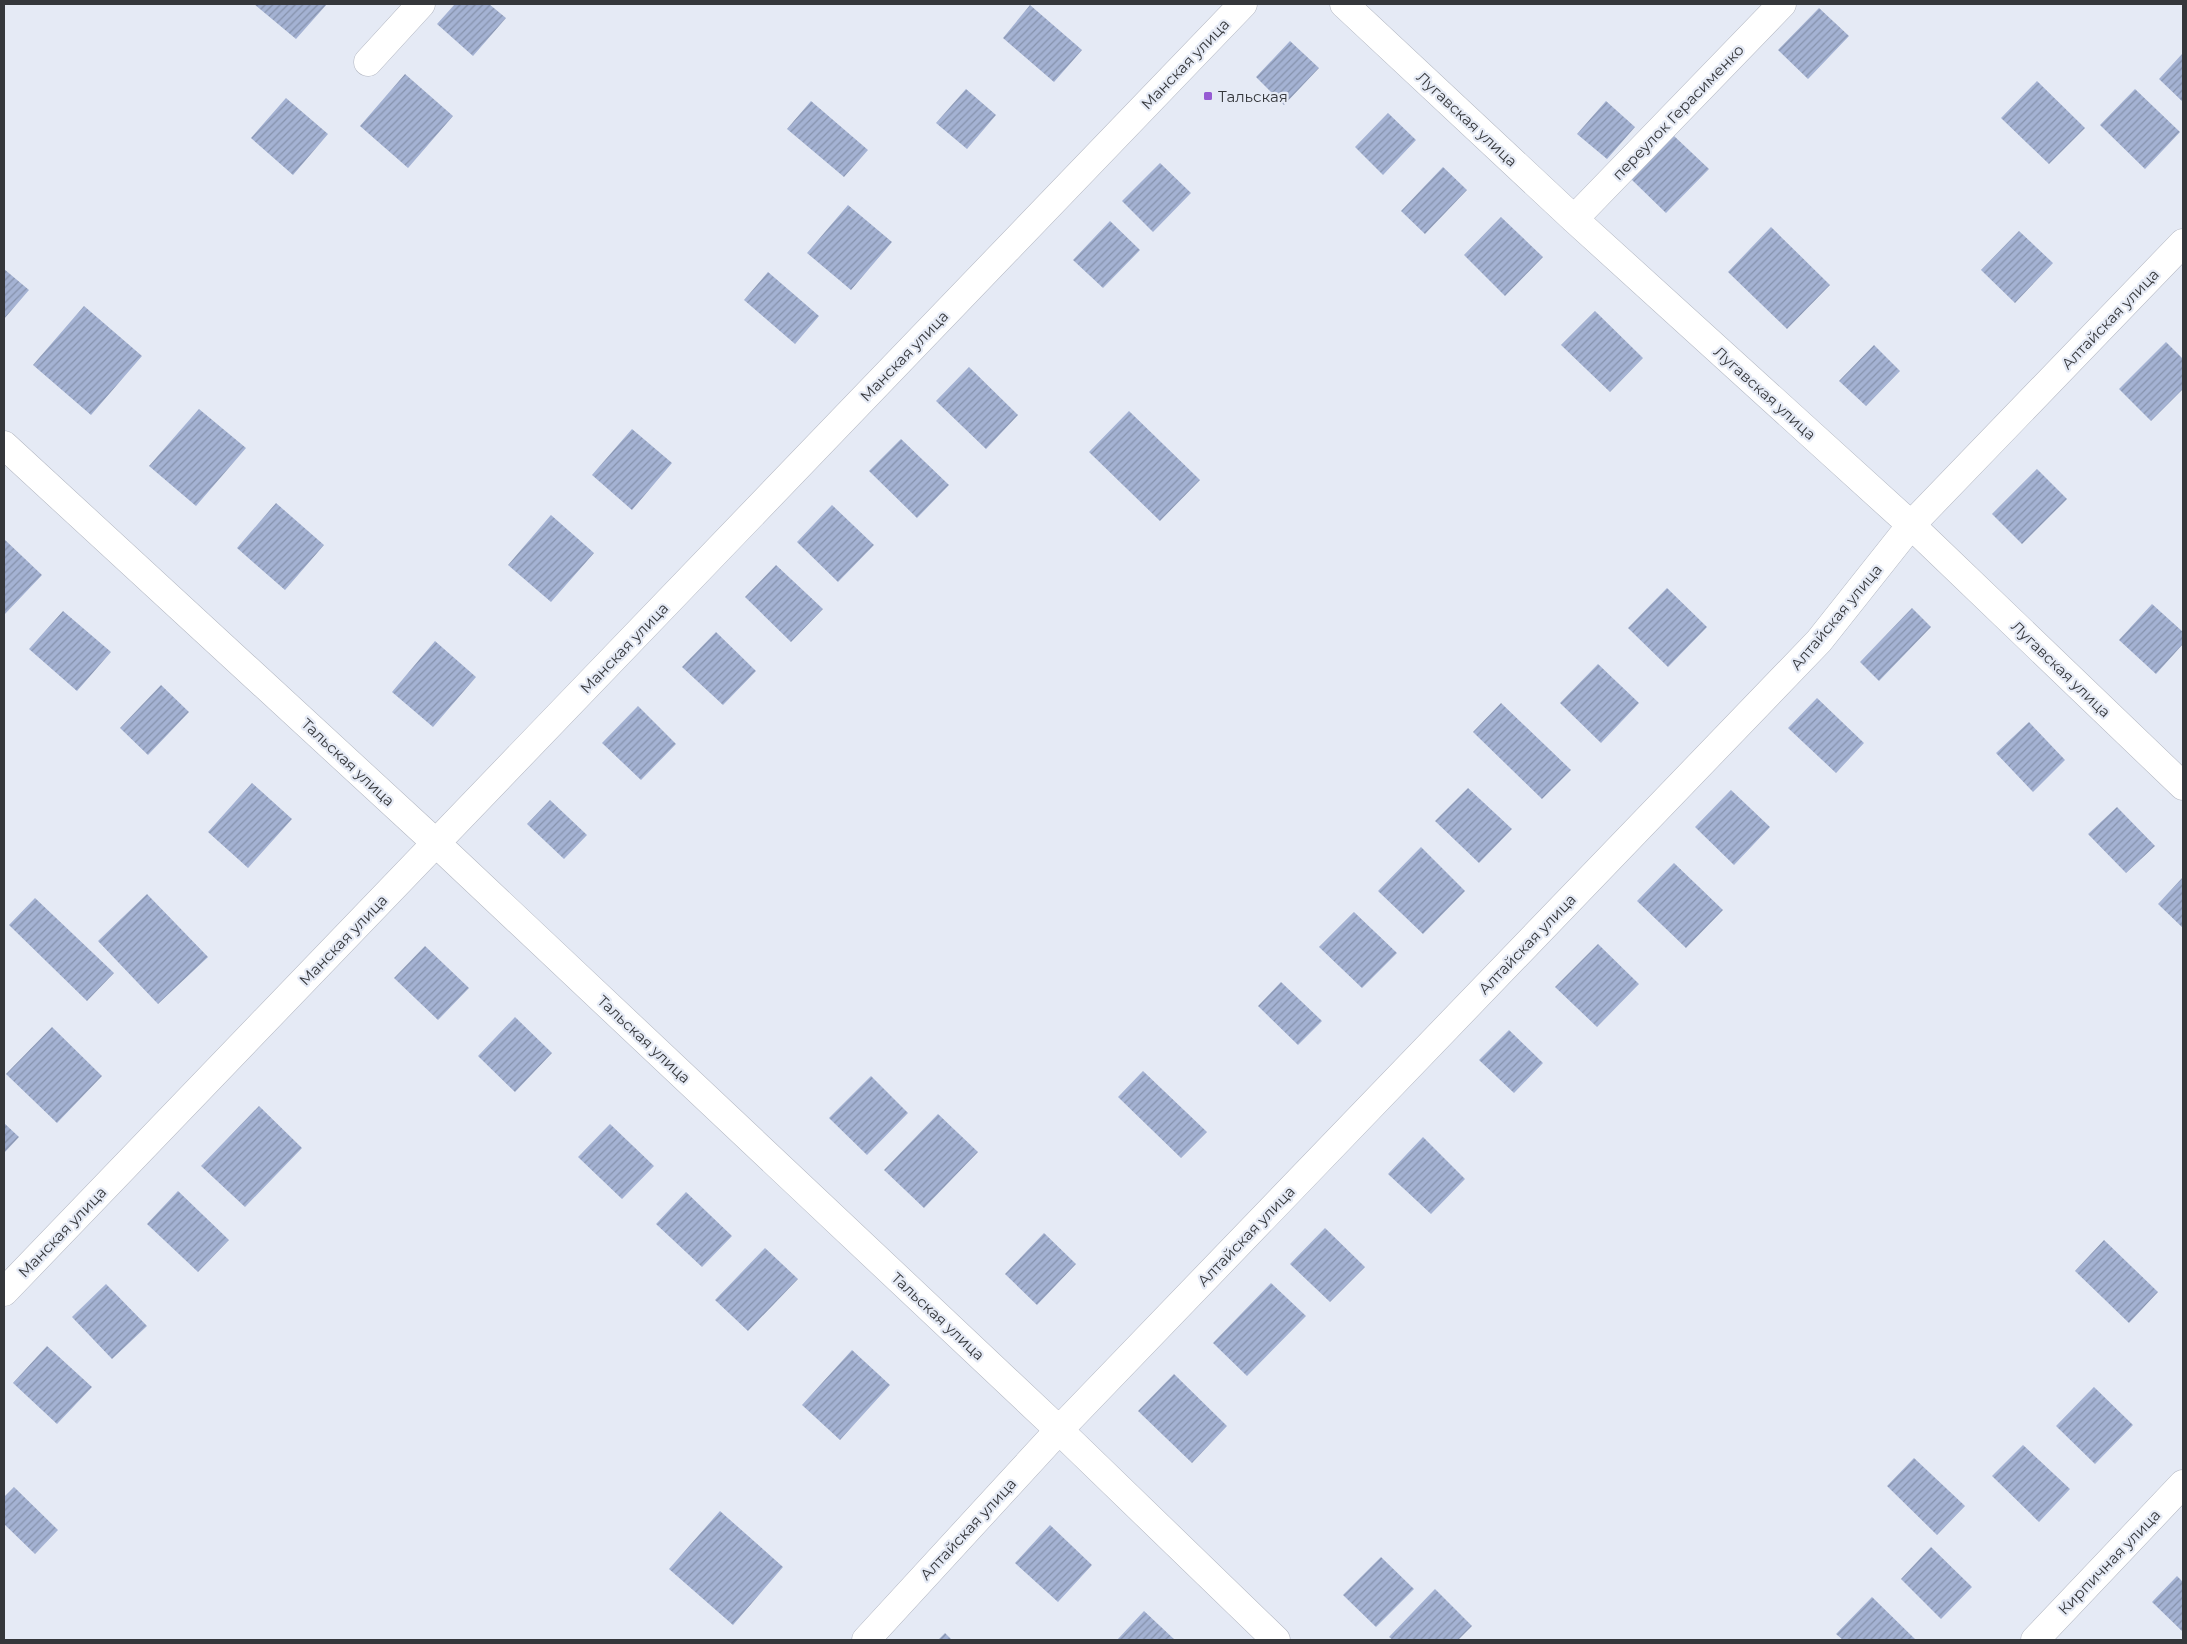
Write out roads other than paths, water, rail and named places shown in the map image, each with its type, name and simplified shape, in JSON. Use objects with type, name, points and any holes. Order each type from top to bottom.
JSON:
[{"type":"street","points":[[368,62],[421,4]]},
{"type":"street","name":"Манская улица","points":[[4,1292],[1243,4]]},
{"type":"street","name":"Лугавская улица","points":[[1344,4],[1574,219],[1911,525],[2183,786]]},
{"type":"street","name":"переулок Герасименко","points":[[1574,219],[1782,4]]},
{"type":"street","name":"Алтайская улица","points":[[866,1640],[1059,1430],[1819,641],[1911,525],[2183,243]]},
{"type":"street","name":"Тальская улица","points":[[4,445],[436,843],[1059,1430],[1276,1640]]},
{"type":"street","name":"Кирпичная улица","points":[[2034,1640],[2183,1484]]},
{"type":"place","name":"Тальская","points":[[1208,96]]}]
